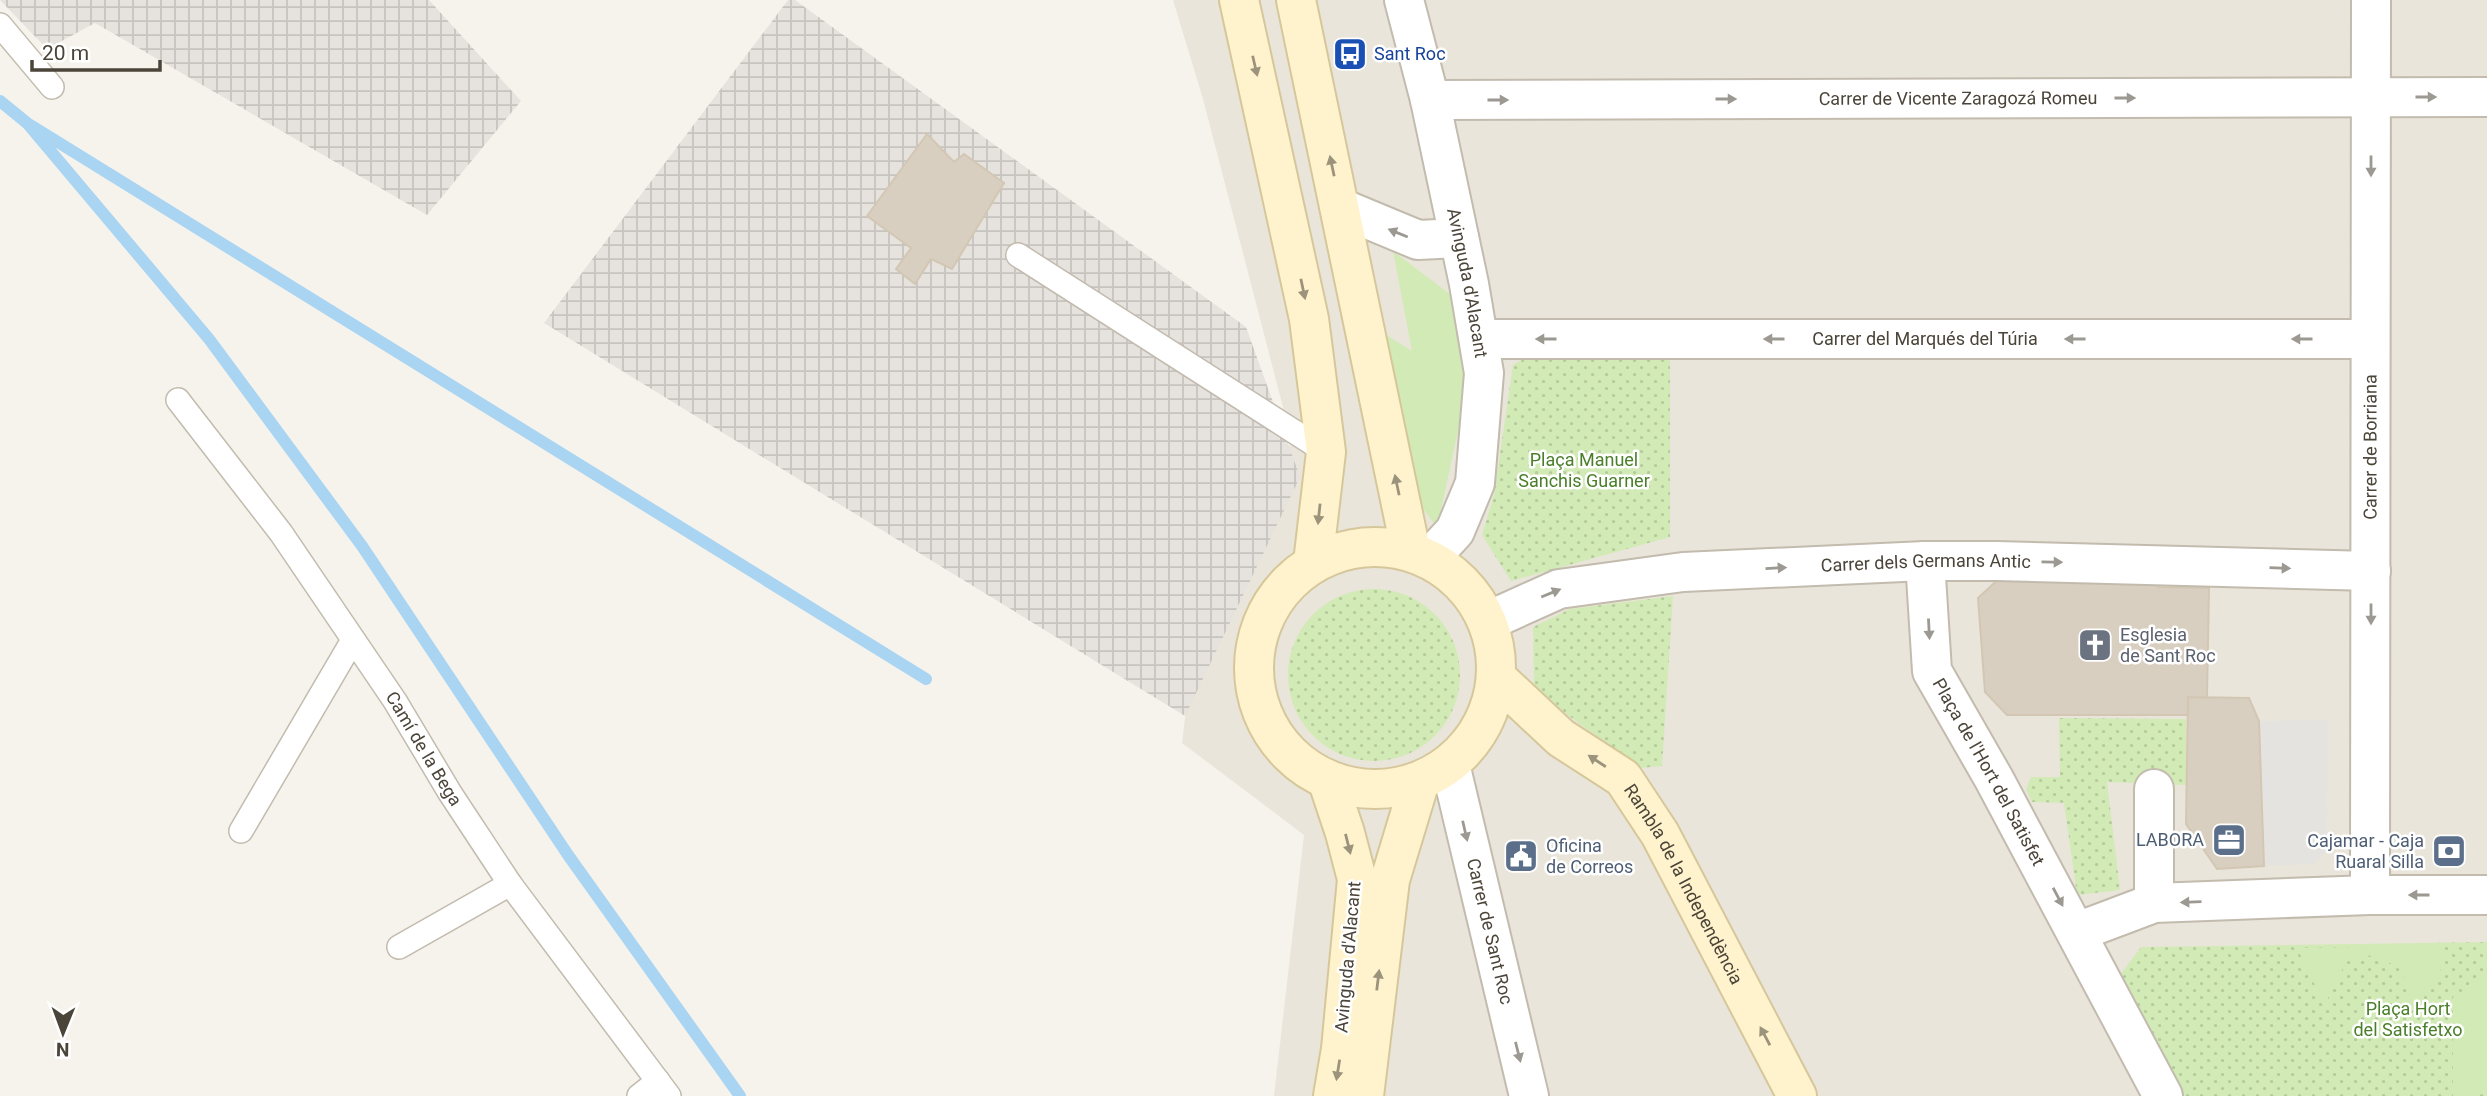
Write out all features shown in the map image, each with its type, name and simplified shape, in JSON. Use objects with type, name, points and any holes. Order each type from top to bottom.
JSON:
[{"type":"main road","points":[[1239,0],[1309,319],[1326,452],[1313,563]]},
{"type":"main road","points":[[1296,0],[1420,555]]},
{"type":"main road","points":[[1377,546],[1420,555],[1454,575],[1474,596],[1488,621],[1496,649],[1497,678],[1490,711],[1473,740],[1435,773],[1389,789],[1358,788],[1327,779],[1294,759],[1270,730],[1256,695],[1254,656],[1263,619],[1284,587],[1313,563],[1344,550],[1377,546]]},
{"type":"main road","name":"Rambla de la Independència","points":[[1497,678],[1561,738],[1623,778],[1660,834],[1797,1096]]},
{"type":"main road","name":"Avinguda d'Alacant","points":[[1364,1096],[1390,880],[1435,773]]},
{"type":"main road","name":"Avinguda d'Alacant","points":[[1327,779],[1357,879],[1341,1049],[1333,1096]]},
{"type":"street","name":"Avinguda d'Alacant","points":[[1404,0],[1430,100],[1484,373],[1475,483],[1455,531],[1420,555]]},
{"type":"street","name":"Carrer de Borriana","points":[[2370,895],[2371,0]]},
{"type":"street","name":"Carrer de Vicente Zaragozá Romeu","points":[[1430,100],[2487,97]]},
{"type":"street","points":[[1341,208],[1418,240],[1459,238]]},
{"type":"street","name":"Carrer del Marqués del Túria","points":[[1479,339],[2370,339]]},
{"type":"street","name":"Carrer dels Germans Antic","points":[[1488,621],[1559,589],[1683,572],[1925,561],[2371,571]]},
{"type":"street","name":"Plaça de l'Hort del Satisfet","points":[[1925,561],[1932,671],[2077,932],[2162,1096]]},
{"type":"street","name":"Carrer de Sant Roc","points":[[1435,773],[1529,1096]]},
{"type":"street","points":[[2154,789],[2154,903]]},
{"type":"street","points":[[2077,932],[2154,903],[2370,895],[2487,895]]},
{"type":"lane","points":[[0,25],[52,87]]},
{"type":"lane","points":[[1018,255],[1326,452]]},
{"type":"lane","name":"Camí de la Bega","points":[[178,400],[281,533],[395,701],[450,793],[510,884],[663,1088]]},
{"type":"lane","points":[[241,831],[353,640]]},
{"type":"lane","points":[[399,947],[510,884]]},
{"type":"lane","points":[[639,1096],[663,1088]]},
{"type":"shaded area","points":[[0,0],[429,0],[521,101],[427,215],[95,23],[47,49]]},
{"type":"shaded area","points":[[788,0],[795,0],[1246,327],[1300,477],[1185,716],[544,323]]},
{"type":"shaded area","points":[[1173,0],[2487,0],[2487,1096],[1274,1096],[1304,835],[1182,743],[1204,559],[1292,442],[1203,99]]},
{"type":"shaded area","points":[[2328,720],[2327,850],[2314,864],[2264,866],[2259,721]]},
{"type":"green space","points":[[1393,251],[1455,298],[1469,380],[1437,528],[1409,489],[1383,333],[1412,351]]},
{"type":"green space","name":"Plaça Manuel Sanchis Guarner","points":[[1670,350],[1670,537],[1511,581],[1482,535],[1494,495],[1513,365],[1537,351]]},
{"type":"green space","points":[[1374,589],[1407,595],[1435,614],[1454,642],[1460,675],[1454,708],[1435,736],[1407,755],[1374,761],[1341,755],[1313,736],[1294,708],[1288,675],[1294,642],[1313,614],[1341,595]]},
{"type":"green space","points":[[1673,596],[1662,766],[1640,768],[1542,696],[1534,687],[1533,627],[1570,609]]},
{"type":"green space","points":[[2059,718],[2186,719],[2186,785],[2107,782],[2120,890],[2077,895],[2064,803],[2032,802],[2026,789],[2031,777],[2060,777]]},
{"type":"green space","name":"Plaça Hort del Satisfetxo","points":[[2487,942],[2487,1096],[2179,1096],[2118,978],[2141,947]]},
{"type":"green space","points":[[2441,946],[2441,967],[2437,981],[2411,1004],[2401,969],[2375,956],[2363,956],[2346,962],[2326,1002],[2308,974],[2300,954],[2303,948]]},
{"type":"green space","points":[[2478,981],[2487,981],[2487,1081],[2474,1096],[2453,1096],[2453,997]]},
{"type":"building","points":[[927,134],[954,162],[964,154],[1004,183],[952,269],[931,259],[915,284],[896,269],[911,248],[867,216]]},
{"type":"building","name":"Esglesia de Sant Roc","points":[[2003,575],[2159,577],[2158,587],[2209,588],[2207,698],[2188,697],[2188,715],[2007,715],[1985,692],[1978,598]]},
{"type":"building","points":[[2188,697],[2249,698],[2259,721],[2264,866],[2217,869],[2186,824]]},
{"type":"waterway","points":[[0,101],[27,123],[926,679]]},
{"type":"waterway","points":[[27,123],[209,339],[362,546],[568,855],[740,1096]]},
{"type":"place","name":"Sant Roc","points":[[1350,54]]},
{"type":"place","name":"Esglesia de Sant Roc","points":[[2095,645]]},
{"type":"place","name":"LABORA","points":[[2229,840]]},
{"type":"place","name":"Cajamar - Caja Ruaral Silla","points":[[2449,851]]},
{"type":"place","name":"Oficina de Correos","points":[[1521,856]]}]
